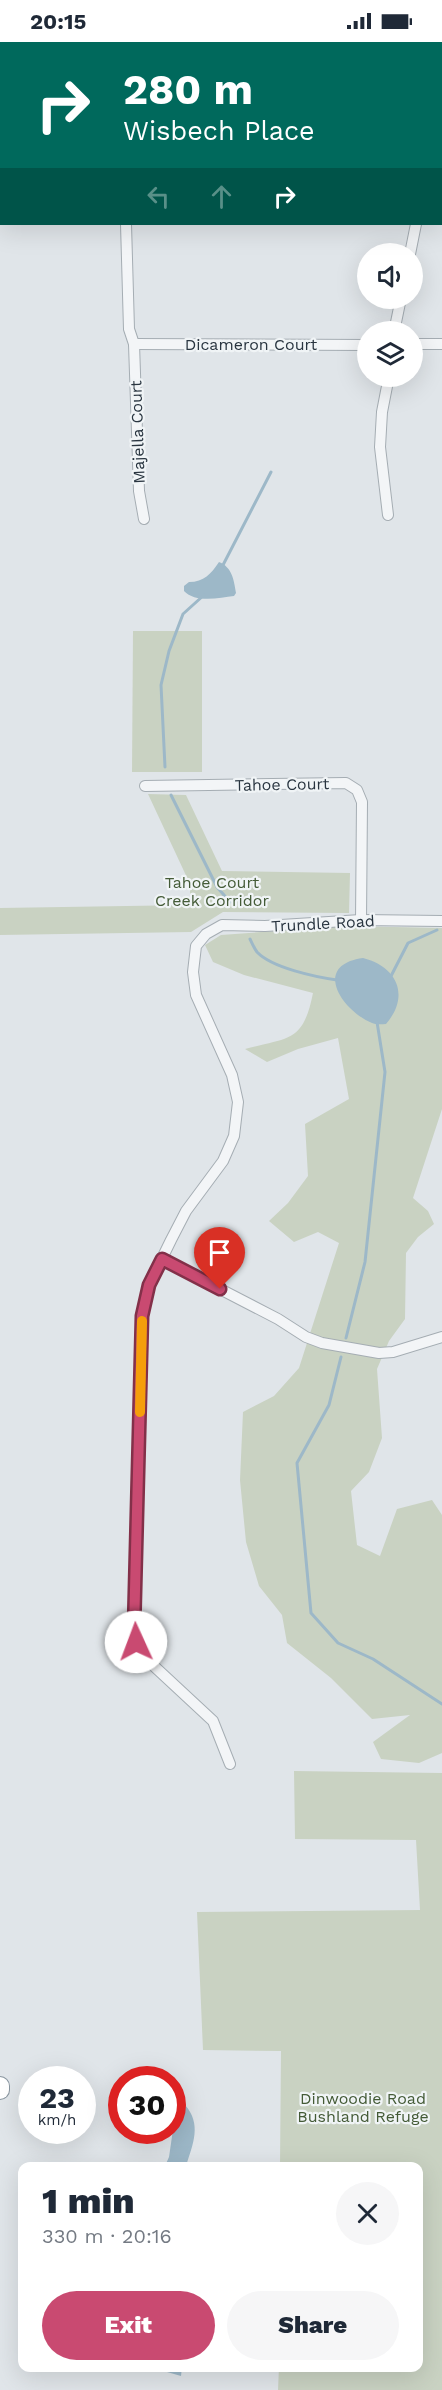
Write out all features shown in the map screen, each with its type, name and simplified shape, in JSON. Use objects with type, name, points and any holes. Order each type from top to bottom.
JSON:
[{"type":"street","name":"Majella Court","points":[[126,225],[129,328],[134,344],[139,491],[144,519]]},
{"type":"street","points":[[412,243],[416,225]]},
{"type":"street","name":"Dicameron Court","points":[[134,344],[357,345]]},
{"type":"street","points":[[423,344],[442,344]]},
{"type":"street","points":[[387,387],[382,412],[380,447],[388,515]]},
{"type":"street","name":"Tahoe Court","points":[[145,786],[346,783],[357,790],[362,802],[361,920]]},
{"type":"street","name":"Trundle Road","points":[[162,1259],[186,1211],[224,1161],[234,1136],[238,1102],[232,1075],[196,995],[193,972],[196,946],[206,934],[222,925],[265,926],[361,920],[442,921]]},
{"type":"street","points":[[230,1764],[213,1721],[152,1667],[141,1655],[136,1642],[134,1629],[142,1316],[149,1285],[162,1259],[278,1319],[306,1337],[322,1343],[379,1353],[393,1352],[442,1337]]},
{"type":"green space","points":[[133,631],[202,631],[202,772],[132,772]]},
{"type":"green space","name":"Tahoe Court Creek Corridor","points":[[148,794],[186,795],[222,871],[350,873],[349,913],[223,912],[191,932],[0,935],[0,908],[190,905],[190,884]]},
{"type":"green space","points":[[346,926],[442,928],[442,1109],[413,1198],[428,1211],[434,1224],[418,1237],[406,1253],[405,1319],[389,1341],[377,1369],[382,1438],[369,1472],[351,1491],[357,1545],[380,1556],[397,1509],[432,1500],[442,1515],[442,1753],[419,1763],[381,1759],[373,1742],[410,1715],[372,1719],[331,1678],[287,1643],[282,1615],[259,1586],[246,1542],[240,1480],[243,1412],[274,1396],[299,1368],[339,1243],[318,1232],[294,1242],[269,1221],[288,1203],[308,1176],[305,1124],[349,1099],[338,1038],[298,1049],[267,1062],[245,1049],[283,1039],[299,1030],[309,1009],[313,993],[244,975],[213,962],[205,945],[221,935]]},
{"type":"green space","name":"Dinwoodie Road Bushland Refuge","points":[[294,1771],[442,1773],[442,2390],[278,2390],[279,2372],[423,2372],[423,2162],[280,2162],[281,2051],[203,2050],[197,1912],[420,1910],[416,1840],[295,1839]]},
{"type":"water","points":[[219,562],[227,567],[232,575],[236,593],[234,596],[201,598],[184,591],[184,586],[207,576]]},
{"type":"water","points":[[363,958],[385,968],[397,984],[397,1003],[386,1024],[374,1024],[361,1017],[342,999],[337,988],[335,978],[339,969],[347,962]]},
{"type":"water","points":[[186,2106],[195,2127],[187,2162],[167,2162],[171,2144],[186,2144]]},
{"type":"water","points":[[167,2372],[181,2372],[181,2376]]},
{"type":"waterway","points":[[222,567],[271,472]]},
{"type":"waterway","points":[[165,767],[161,685],[169,651],[183,614],[204,595]]},
{"type":"waterway","points":[[171,795],[217,887],[230,902]]},
{"type":"waterway","points":[[390,978],[408,943],[437,930]]},
{"type":"waterway","points":[[250,939],[257,952],[273,963],[306,974],[337,980]]},
{"type":"waterway","points":[[346,1338],[365,1262],[385,1072],[377,1022]]},
{"type":"waterway","points":[[341,1357],[329,1405],[297,1463],[311,1613],[338,1643],[373,1659],[442,1704]]},
{"type":"slow traffic","points":[[140,1412],[142,1321]]},
{"type":"route","points":[[136,1642],[134,1629],[142,1316],[149,1285],[162,1259],[220,1289]]}]
